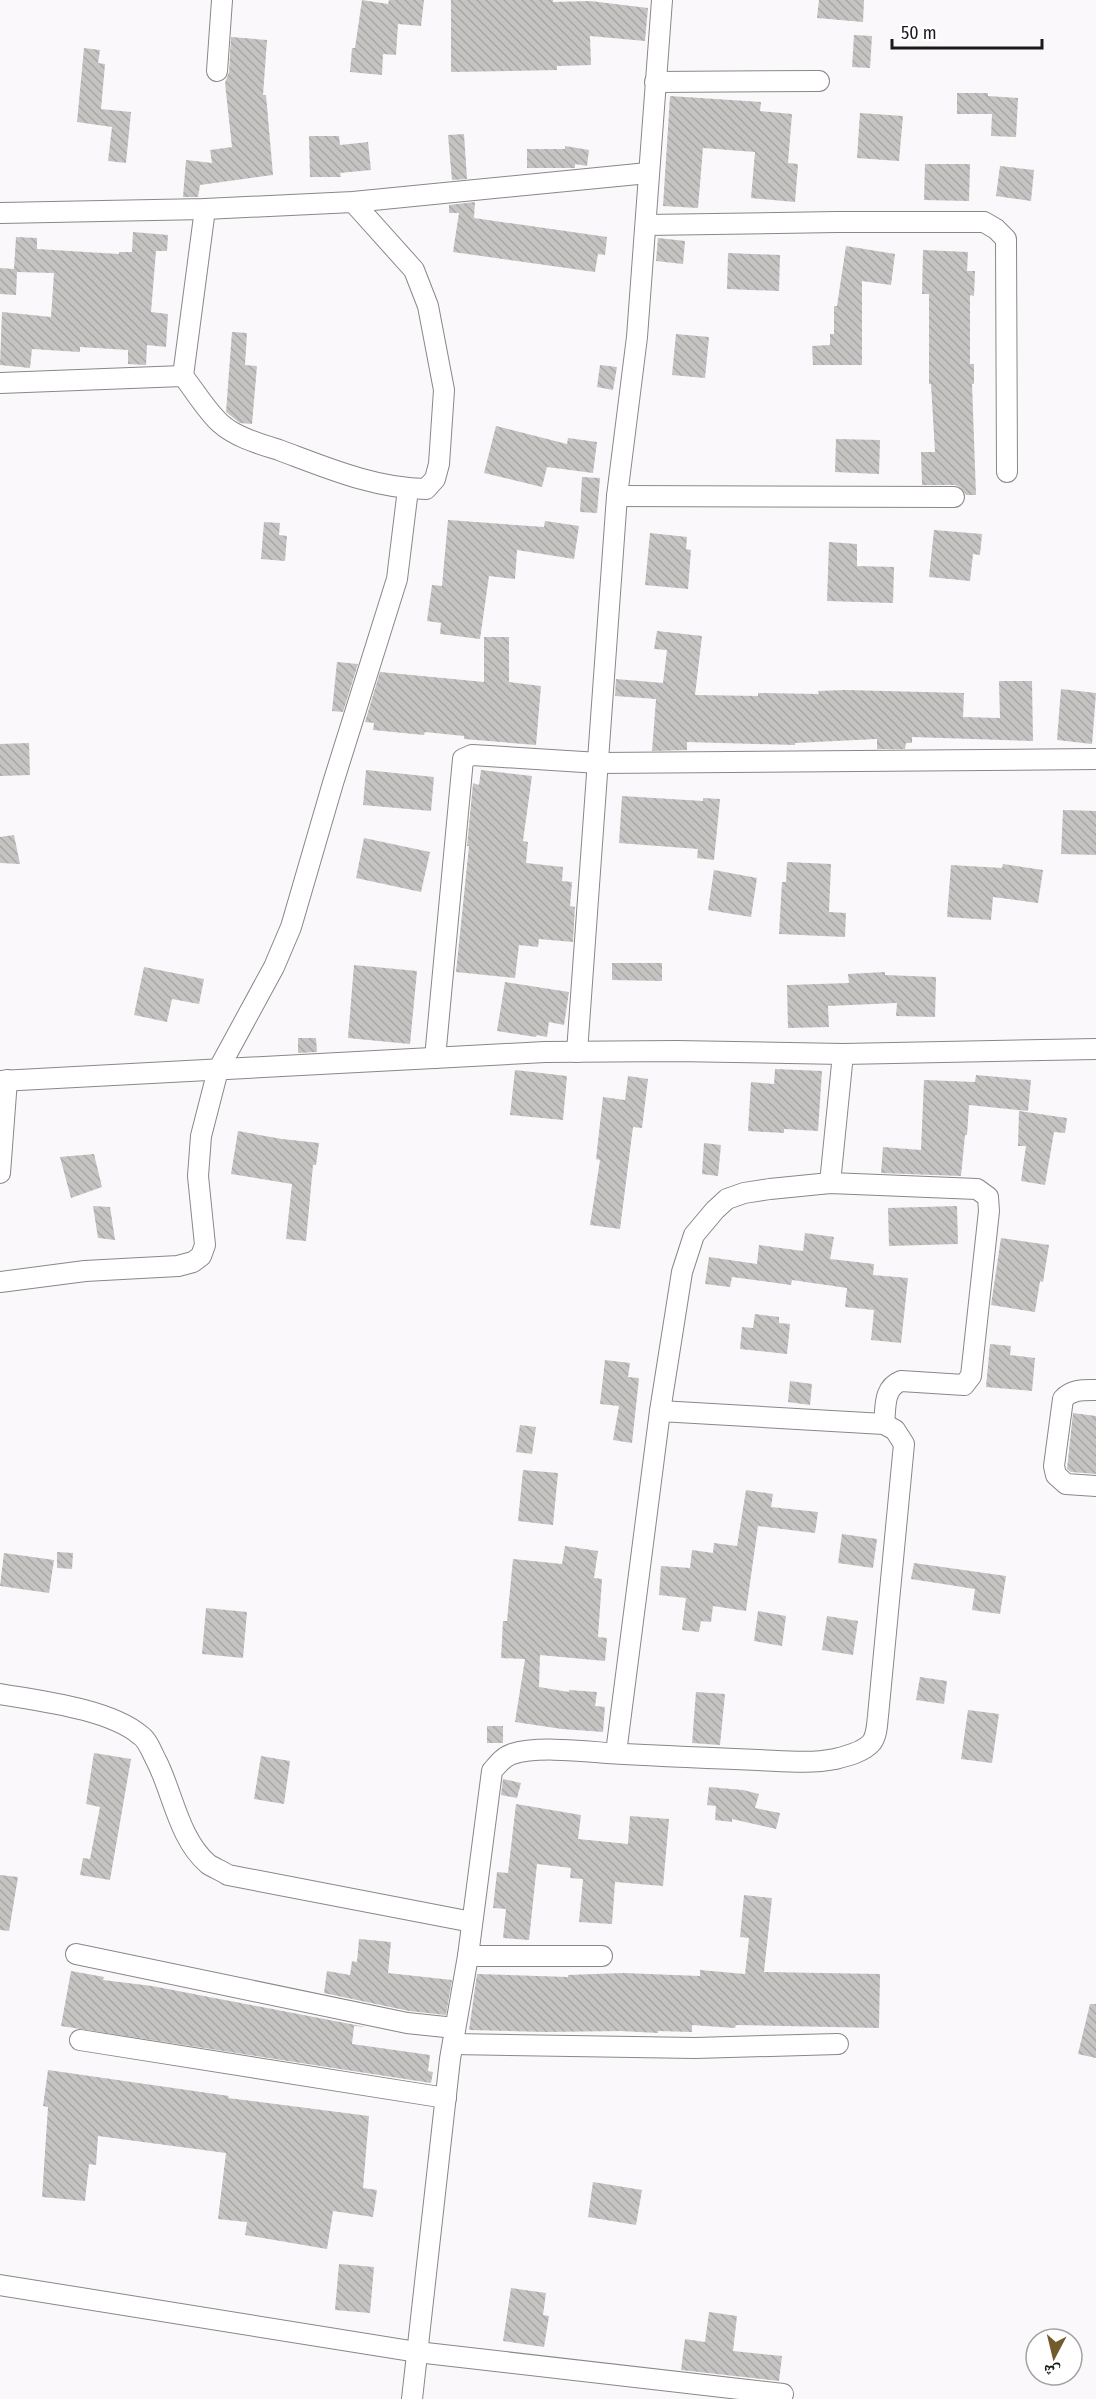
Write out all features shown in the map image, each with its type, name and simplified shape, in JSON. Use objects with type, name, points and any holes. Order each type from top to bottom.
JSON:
[{"type":"street","points":[[217,71],[222,0]]},
{"type":"street","points":[[577,1052],[617,496],[637,337],[662,0]]},
{"type":"street","points":[[655,82],[819,81]]},
{"type":"street","points":[[0,213],[205,209],[353,202],[648,173]]},
{"type":"street","points":[[205,209],[183,376],[221,424],[249,440],[345,473],[408,489],[426,489],[435,479],[439,464],[444,390],[428,306],[414,270],[353,202]]},
{"type":"street","points":[[645,225],[984,222],[996,229],[1006,238],[1007,472]]},
{"type":"street","points":[[0,383],[183,376]]},
{"type":"street","points":[[0,1282],[86,1271],[178,1266],[193,1262],[201,1256],[205,1245],[198,1176],[201,1136],[218,1070],[274,968],[291,927],[397,579],[408,489]]},
{"type":"street","points":[[617,496],[954,497]]},
{"type":"street","points":[[435,1058],[464,759],[472,755],[599,763],[1096,759]]},
{"type":"street","points":[[0,1173],[3,1081],[577,1052],[843,1054],[1096,1049]]},
{"type":"street","points":[[830,1183],[843,1054]]},
{"type":"street","points":[[616,1753],[660,1411],[682,1272],[694,1235],[727,1199],[744,1193],[830,1183],[977,1189],[988,1197],[989,1211],[971,1376],[964,1385],[901,1381],[894,1384],[888,1390],[884,1424]]},
{"type":"street","points":[[1096,1390],[1077,1391],[1068,1394],[1063,1399],[1054,1466],[1056,1475],[1066,1484],[1096,1486]]},
{"type":"street","points":[[412,2399],[446,2098],[468,1956],[492,1772],[500,1761],[523,1751],[808,1761],[834,1759],[857,1752],[872,1742],[876,1730],[904,1444],[895,1430],[884,1424],[660,1411]]},
{"type":"street","points":[[0,1694],[49,1702],[119,1721],[142,1736],[165,1778],[179,1817],[193,1846],[208,1864],[228,1875],[472,1922]]},
{"type":"street","points":[[76,1954],[407,2023],[454,2036],[695,2048],[838,2044]]},
{"type":"street","points":[[468,1956],[602,1956]]},
{"type":"street","points":[[80,2040],[446,2098]]},
{"type":"street","points":[[0,2285],[417,2352],[783,2394]]},
{"type":"building","points":[[362,0],[388,4],[389,0],[424,0],[421,26],[398,24],[396,55],[383,54],[382,75],[350,72],[352,48],[355,48]]},
{"type":"building","points":[[451,0],[590,1],[648,8],[645,41],[590,36],[591,65],[557,66],[557,70],[451,72]]},
{"type":"building","points":[[819,0],[864,0],[863,22],[817,18]]},
{"type":"building","points":[[854,35],[872,36],[870,68],[852,67]]},
{"type":"building","points":[[231,37],[267,40],[263,95],[266,95],[273,175],[200,185],[198,197],[183,197],[186,160],[212,163],[210,150],[232,147],[225,83],[229,72]]},
{"type":"building","points":[[84,48],[100,50],[98,63],[105,64],[101,109],[131,112],[126,163],[108,161],[112,127],[77,122]]},
{"type":"building","points":[[957,93],[988,93],[988,96],[1018,98],[1016,137],[991,136],[992,114],[957,114]]},
{"type":"building","points":[[670,96],[761,102],[760,111],[792,114],[788,163],[798,164],[795,202],[751,198],[755,152],[703,148],[698,208],[663,206]]},
{"type":"building","points":[[860,113],[903,116],[899,161],[857,158]]},
{"type":"building","points":[[464,134],[467,179],[452,180],[448,135]]},
{"type":"building","points":[[309,136],[339,136],[340,145],[368,142],[371,170],[340,173],[341,177],[310,177]]},
{"type":"building","points":[[565,146],[589,150],[587,166],[575,164],[575,168],[527,168],[527,149],[565,149]]},
{"type":"building","points":[[925,164],[970,164],[969,201],[924,200]]},
{"type":"building","points":[[1000,166],[1034,170],[1031,201],[996,196]]},
{"type":"building","points":[[475,202],[474,218],[607,237],[605,255],[598,254],[595,272],[453,252],[459,213],[449,213],[449,205]]},
{"type":"building","points":[[133,232],[168,235],[167,251],[156,251],[151,312],[168,314],[166,347],[147,345],[146,365],[128,364],[128,350],[80,347],[80,352],[32,349],[30,368],[0,365],[2,312],[51,317],[54,273],[17,272],[16,295],[0,294],[0,268],[14,269],[16,237],[37,238],[37,249],[119,254],[119,252],[132,252]]},
{"type":"building","points":[[658,238],[685,241],[683,264],[656,261]]},
{"type":"building","points":[[846,246],[895,254],[891,285],[862,281],[862,365],[813,365],[812,346],[830,345],[830,334],[834,334],[834,306],[837,306]]},
{"type":"building","points":[[923,250],[968,252],[967,271],[975,271],[974,296],[970,295],[970,364],[974,364],[974,384],[972,384],[976,495],[966,495],[960,487],[955,485],[922,485],[921,452],[935,452],[931,384],[929,384],[929,294],[922,294]]},
{"type":"building","points":[[728,253],[780,255],[779,291],[727,289]]},
{"type":"building","points":[[232,332],[247,333],[245,365],[257,366],[252,424],[240,423],[226,412]]},
{"type":"building","points":[[676,334],[709,337],[705,378],[672,375]]},
{"type":"building","points":[[600,365],[617,367],[613,390],[597,387]]},
{"type":"building","points":[[496,426],[567,444],[568,438],[597,442],[593,473],[547,467],[542,487],[484,473]]},
{"type":"building","points":[[836,439],[880,440],[879,474],[835,472]]},
{"type":"building","points":[[582,477],[600,478],[597,513],[580,512]]},
{"type":"building","points":[[448,520],[544,527],[545,521],[579,526],[574,559],[517,550],[515,579],[489,576],[480,639],[440,634],[441,623],[427,621],[432,585],[442,586]]},
{"type":"building","points":[[264,522],[280,523],[279,535],[287,536],[285,561],[261,559]]},
{"type":"building","points":[[934,530],[982,534],[980,555],[973,554],[970,581],[929,577]]},
{"type":"building","points":[[650,533],[687,537],[686,549],[691,550],[688,589],[645,585]]},
{"type":"building","points":[[829,542],[857,544],[857,566],[894,567],[893,603],[827,601]]},
{"type":"building","points":[[657,631],[702,636],[695,695],[819,694],[818,691],[845,690],[964,693],[963,717],[1000,718],[999,681],[1032,681],[1033,741],[912,737],[912,743],[906,743],[905,749],[877,749],[877,739],[795,743],[795,745],[687,742],[687,750],[652,751],[656,699],[615,696],[616,679],[663,683],[667,650],[654,649]]},
{"type":"building","points":[[484,637],[509,637],[509,682],[541,686],[536,745],[464,739],[464,736],[425,732],[424,735],[373,730],[374,723],[365,722],[380,672],[484,682]]},
{"type":"building","points":[[337,662],[358,664],[343,712],[332,711]]},
{"type":"building","points":[[1061,689],[1096,693],[1092,744],[1057,740]]},
{"type":"building","points":[[29,743],[30,775],[0,776],[0,744]]},
{"type":"building","points":[[366,770],[434,777],[431,811],[363,805]]},
{"type":"building","points":[[481,770],[532,776],[523,841],[528,842],[526,863],[563,867],[562,881],[572,882],[570,906],[575,907],[573,942],[539,939],[538,947],[519,945],[515,978],[456,972],[473,783],[479,785]]},
{"type":"building","points":[[622,796],[703,801],[703,798],[720,799],[714,860],[697,858],[698,849],[619,843]]},
{"type":"building","points":[[1063,810],[1096,811],[1096,855],[1061,854]]},
{"type":"building","points":[[14,835],[20,864],[0,863],[0,837]]},
{"type":"building","points":[[364,838],[430,852],[421,892],[356,878]]},
{"type":"building","points":[[787,862],[831,864],[829,912],[846,913],[845,937],[779,934],[782,882],[786,882]]},
{"type":"building","points":[[1003,864],[1043,870],[1038,903],[993,897],[991,920],[947,917],[951,865],[1002,868]]},
{"type":"building","points":[[714,870],[757,878],[751,917],[708,910]]},
{"type":"building","points":[[612,963],[662,963],[662,981],[612,980]]},
{"type":"building","points":[[354,965],[417,971],[410,1044],[348,1038]]},
{"type":"building","points":[[144,967],[204,979],[199,1004],[172,999],[167,1022],[134,1015]]},
{"type":"building","points":[[885,972],[885,975],[936,977],[935,1017],[896,1016],[897,1003],[828,1006],[829,1027],[788,1028],[787,985],[849,983],[848,974]]},
{"type":"building","points":[[505,982],[569,992],[564,1025],[549,1022],[547,1037],[497,1031]]},
{"type":"building","points":[[298,1038],[316,1038],[317,1052],[298,1053]]},
{"type":"building","points":[[775,1069],[822,1071],[818,1131],[784,1129],[784,1133],[748,1131],[751,1082],[774,1084]]},
{"type":"building","points":[[515,1070],[567,1076],[563,1120],[510,1115]]},
{"type":"building","points":[[976,1075],[1031,1080],[1028,1111],[969,1105],[961,1176],[881,1173],[883,1147],[921,1150],[924,1080],[975,1082]]},
{"type":"building","points":[[628,1076],[648,1079],[642,1128],[633,1127],[620,1229],[590,1225],[600,1160],[596,1159],[603,1097],[625,1100]]},
{"type":"building","points":[[1019,1111],[1067,1118],[1065,1133],[1054,1132],[1045,1185],[1021,1181],[1026,1146],[1018,1146]]},
{"type":"building","points":[[238,1131],[319,1143],[316,1165],[313,1165],[306,1241],[286,1239],[292,1184],[231,1174]]},
{"type":"building","points":[[704,1143],[721,1145],[718,1176],[702,1174]]},
{"type":"building","points":[[94,1154],[102,1187],[71,1198],[60,1157]]},
{"type":"building","points":[[93,1206],[110,1207],[115,1240],[98,1238]]},
{"type":"building","points":[[957,1206],[958,1244],[889,1246],[888,1208]]},
{"type":"building","points":[[805,1233],[834,1237],[830,1259],[874,1264],[873,1275],[908,1278],[901,1343],[871,1340],[874,1310],[845,1307],[847,1288],[792,1280],[791,1285],[732,1277],[730,1287],[705,1284],[709,1257],[757,1264],[759,1245],[803,1251]]},
{"type":"building","points":[[1001,1238],[1049,1245],[1035,1312],[991,1305]]},
{"type":"building","points":[[755,1314],[779,1317],[779,1323],[790,1324],[787,1354],[740,1349],[742,1327],[753,1328]]},
{"type":"building","points":[[990,1344],[1011,1346],[1010,1355],[1035,1358],[1032,1391],[986,1387]]},
{"type":"building","points":[[605,1360],[630,1363],[628,1377],[639,1378],[632,1443],[613,1440],[619,1406],[600,1404]]},
{"type":"building","points":[[790,1381],[812,1384],[810,1405],[788,1402]]},
{"type":"building","points":[[1073,1413],[1096,1416],[1096,1474],[1071,1472],[1067,1469]]},
{"type":"building","points":[[520,1425],[536,1427],[532,1454],[516,1452]]},
{"type":"building","points":[[523,1470],[558,1473],[553,1525],[518,1521]]},
{"type":"building","points":[[746,1490],[773,1494],[771,1507],[818,1512],[815,1533],[758,1526],[746,1611],[713,1606],[711,1622],[701,1621],[699,1632],[682,1630],[686,1598],[659,1595],[661,1566],[690,1568],[692,1550],[713,1553],[714,1543],[737,1546]]},
{"type":"building","points":[[842,1534],[877,1539],[873,1568],[838,1563]]},
{"type":"building","points":[[565,1546],[598,1551],[594,1578],[602,1579],[598,1637],[607,1638],[605,1661],[540,1655],[539,1687],[569,1692],[569,1690],[597,1692],[595,1706],[605,1707],[603,1732],[515,1722],[525,1659],[501,1658],[503,1621],[507,1621],[513,1559],[562,1564]]},
{"type":"building","points":[[57,1552],[73,1553],[72,1569],[57,1568]]},
{"type":"building","points":[[4,1553],[54,1560],[49,1593],[0,1586]]},
{"type":"building","points":[[914,1563],[1006,1576],[1000,1614],[972,1610],[975,1589],[911,1579]]},
{"type":"building","points":[[206,1608],[247,1612],[243,1658],[202,1654]]},
{"type":"building","points":[[758,1611],[786,1616],[782,1646],[754,1641]]},
{"type":"building","points":[[827,1616],[858,1621],[853,1655],[822,1650]]},
{"type":"building","points":[[920,1677],[947,1681],[944,1704],[916,1700]]},
{"type":"building","points":[[696,1692],[725,1694],[720,1745],[692,1743]]},
{"type":"building","points":[[968,1710],[999,1714],[992,1763],[961,1759]]},
{"type":"building","points":[[487,1726],[503,1726],[503,1743],[487,1743]]},
{"type":"building","points":[[94,1753],[131,1759],[110,1880],[80,1875],[83,1858],[90,1859],[100,1807],[86,1804]]},
{"type":"building","points":[[261,1756],[290,1761],[284,1804],[254,1799]]},
{"type":"building","points":[[503,1779],[521,1783],[517,1798],[501,1795]]},
{"type":"building","points":[[709,1787],[759,1794],[755,1808],[780,1813],[776,1829],[732,1819],[732,1822],[715,1820],[716,1806],[707,1805]]},
{"type":"building","points":[[516,1804],[581,1815],[578,1839],[628,1844],[630,1816],[669,1819],[663,1886],[615,1882],[612,1924],[579,1922],[583,1879],[570,1878],[571,1868],[537,1864],[529,1940],[503,1938],[506,1909],[493,1908],[497,1872],[508,1873]]},
{"type":"building","points":[[0,1875],[18,1877],[9,1931],[0,1930]]},
{"type":"building","points":[[744,1895],[772,1898],[764,1972],[880,1974],[879,2028],[736,2025],[735,2028],[692,2025],[692,2032],[658,2031],[658,2033],[469,2030],[477,1974],[568,1977],[568,1975],[623,1973],[700,1976],[700,1970],[745,1974],[749,1938],[740,1937]]},
{"type":"building","points":[[359,1939],[391,1942],[388,1973],[452,1980],[446,2015],[409,2011],[324,1993],[327,1971],[350,1975],[352,1961],[357,1962]]},
{"type":"building","points":[[71,1971],[104,1977],[103,1980],[152,1986],[366,2027],[354,2026],[352,2044],[430,2055],[428,2071],[433,2072],[431,2083],[61,2026]]},
{"type":"building","points":[[1090,2004],[1096,2004],[1096,2058],[1078,2054]]},
{"type":"building","points":[[48,2070],[229,2096],[228,2098],[369,2116],[363,2188],[377,2190],[373,2217],[333,2211],[327,2249],[245,2235],[247,2222],[218,2219],[226,2153],[98,2136],[96,2165],[89,2164],[85,2201],[42,2197],[48,2107],[43,2106]]},
{"type":"building","points":[[593,2182],[642,2190],[636,2225],[588,2217]]},
{"type":"building","points":[[339,2264],[374,2267],[370,2313],[335,2310]]},
{"type":"building","points":[[511,2288],[546,2293],[543,2315],[549,2316],[544,2347],[503,2341]]},
{"type":"building","points":[[709,2312],[737,2316],[733,2351],[782,2356],[779,2381],[681,2370],[685,2339],[705,2342]]}]
